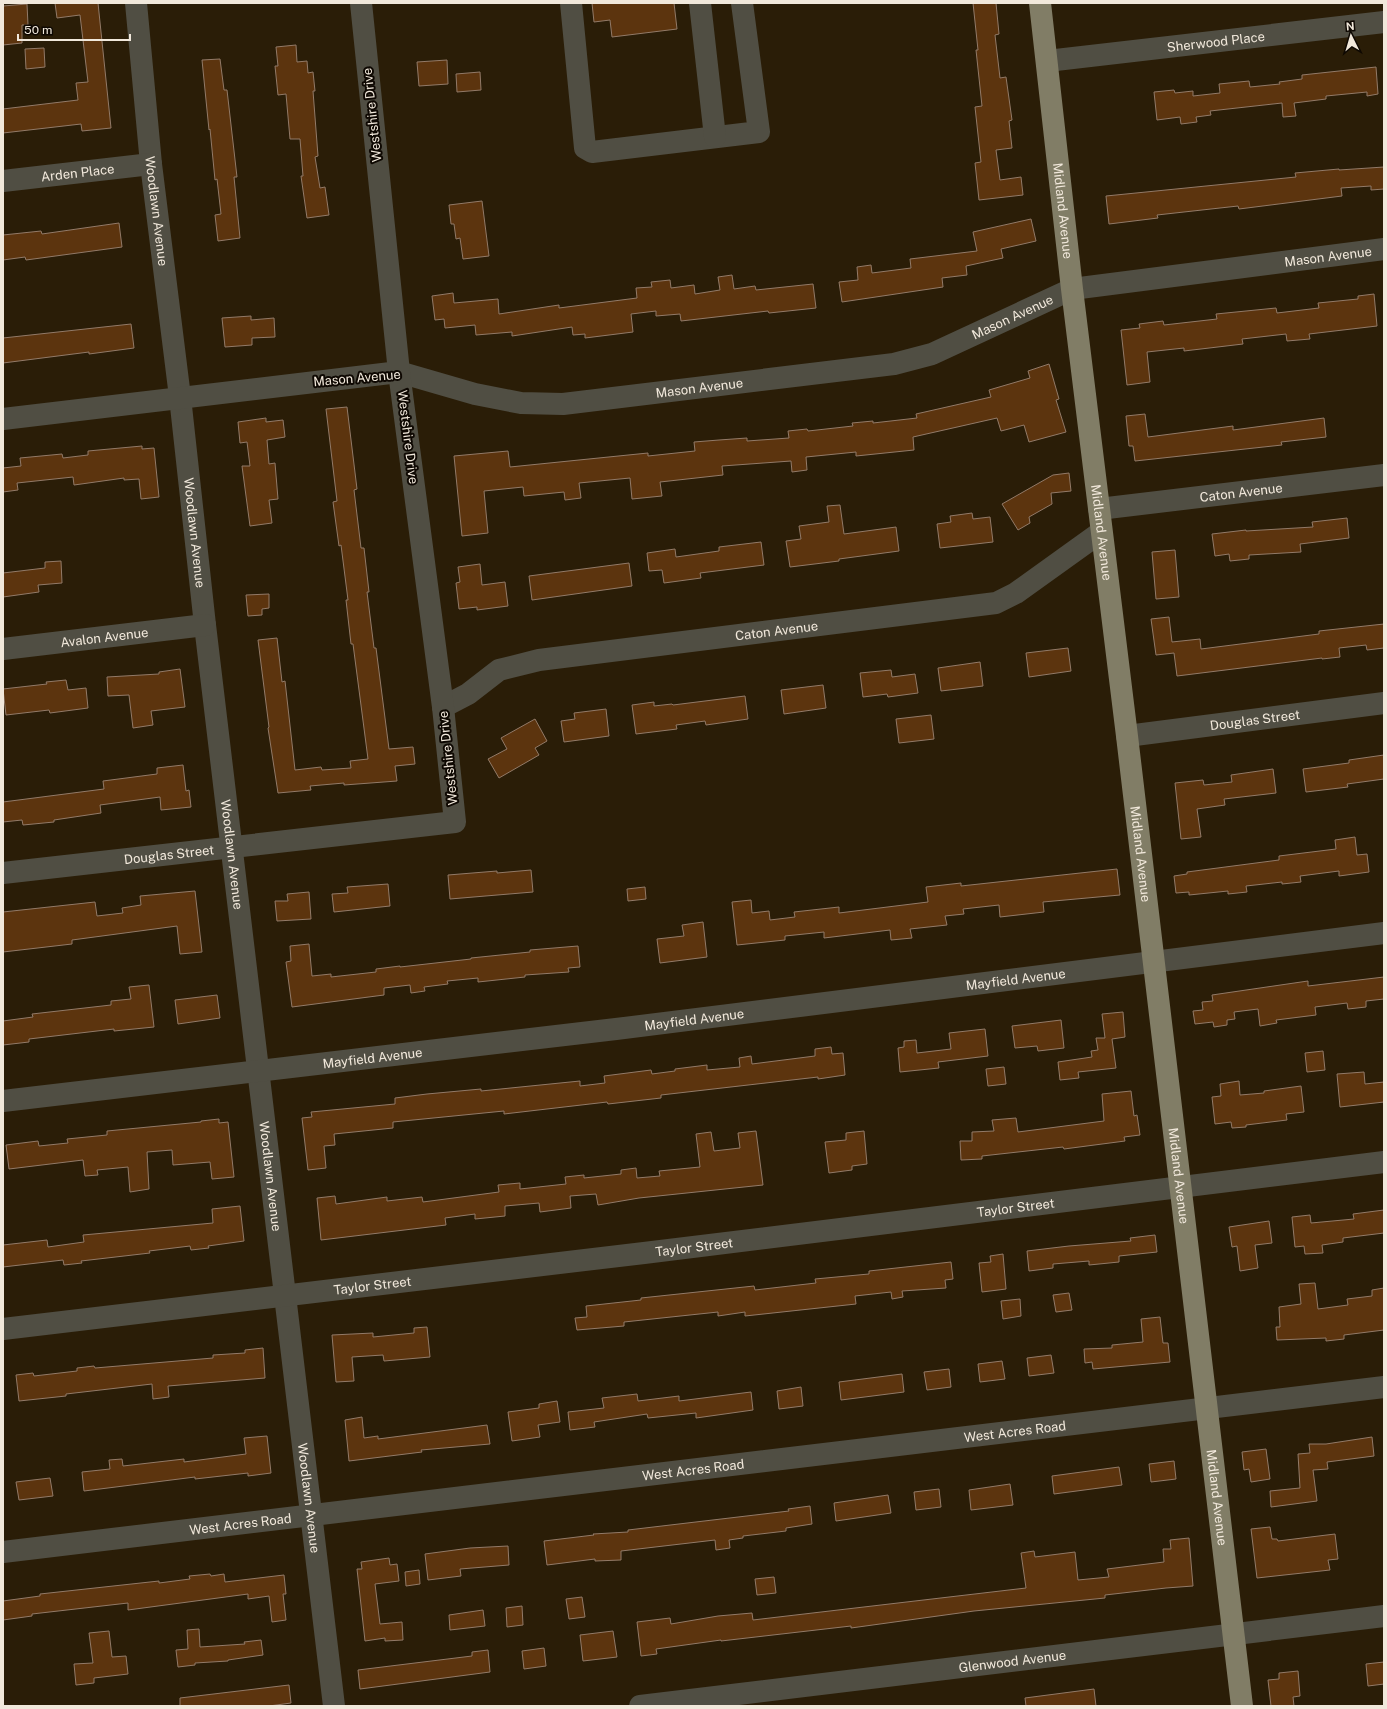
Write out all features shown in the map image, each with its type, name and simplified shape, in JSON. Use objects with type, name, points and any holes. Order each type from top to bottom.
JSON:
[{"type":"main road","name":"Midland Avenue","points":[[1040,3],[1072,289],[1127,736],[1242,1706]]},
{"type":"street","name":"Woodlawn Avenue","points":[[136,3],[152,164],[180,397],[205,625],[334,1706]]},
{"type":"street","name":"Westshire Drive","points":[[361,3],[399,372],[443,708],[455,822]]},
{"type":"street","points":[[571,3],[585,148],[592,152],[759,132],[742,3]]},
{"type":"street","points":[[700,3],[714,137]]},
{"type":"street","name":"Sherwood Place","points":[[1047,61],[1384,22]]},
{"type":"street","name":"Arden Place","points":[[3,182],[152,164]]},
{"type":"street","name":"Mason Avenue","points":[[3,419],[399,372],[475,394],[521,403],[563,404],[886,365],[932,354],[1072,289],[1384,249]]},
{"type":"street","name":"Caton Avenue","points":[[1099,509],[1384,475]]},
{"type":"street","name":"Caton Avenue","points":[[443,708],[468,694],[500,670],[539,660],[996,603],[1016,593],[1101,532]]},
{"type":"street","name":"Avalon Avenue","points":[[3,649],[205,625]]},
{"type":"street","name":"Douglas Street","points":[[1127,736],[1384,703]]},
{"type":"street","name":"Douglas Street","points":[[3,874],[455,822]]},
{"type":"street","name":"Mayfield Avenue","points":[[3,1101],[1384,933]]},
{"type":"street","name":"Taylor Street","points":[[3,1329],[1180,1188],[1384,1162]]},
{"type":"street","name":"West Acres Road","points":[[3,1552],[1384,1388]]},
{"type":"street","name":"Glenwood Avenue","points":[[640,1706],[686,1703],[1384,1616]]},
{"type":"building","points":[[55,3],[98,3],[111,128],[82,131],[81,124],[3,133],[3,109],[78,100],[76,83],[88,82],[80,15],[57,18]]},
{"type":"building","points":[[592,3],[674,3],[677,29],[612,37],[610,20],[594,22]]},
{"type":"building","points":[[973,3],[996,3],[999,34],[995,35],[1000,78],[1006,77],[1012,120],[1009,121],[1012,148],[996,150],[1000,180],[1021,177],[1023,195],[979,200],[975,163],[981,162],[975,107],[982,106]]},
{"type":"building","points":[[27,4],[28,25],[22,25],[22,43],[3,45],[3,6]]},
{"type":"building","points":[[296,45],[297,62],[307,61],[308,73],[313,72],[318,156],[315,157],[320,188],[325,187],[329,215],[307,218],[301,176],[303,176],[300,139],[290,139],[286,94],[278,95],[275,66],[278,66],[276,47]]},
{"type":"building","points":[[44,48],[45,67],[26,69],[25,49]]},
{"type":"building","points":[[220,59],[224,90],[227,90],[237,177],[234,177],[240,238],[218,241],[215,215],[221,214],[217,179],[215,180],[202,60]]},
{"type":"building","points":[[447,60],[448,84],[419,86],[417,62]]},
{"type":"building","points":[[1376,67],[1378,94],[1367,96],[1367,92],[1326,96],[1326,99],[1294,103],[1296,116],[1283,117],[1282,103],[1210,111],[1211,115],[1196,117],[1197,122],[1181,124],[1180,117],[1157,120],[1154,92],[1174,90],[1175,93],[1193,91],[1193,96],[1220,93],[1219,84],[1249,81],[1250,87],[1280,84],[1279,82],[1302,79],[1302,75]]},
{"type":"building","points":[[480,72],[481,90],[457,92],[456,74]]},
{"type":"building","points":[[1384,167],[1384,189],[1371,190],[1371,186],[1341,188],[1342,196],[1239,209],[1238,206],[1157,215],[1158,218],[1109,224],[1106,196],[1296,177],[1295,173]]},
{"type":"building","points":[[482,201],[489,256],[463,259],[460,238],[456,239],[454,224],[451,224],[449,205]]},
{"type":"building","points":[[1031,219],[1036,241],[1001,249],[1003,258],[966,266],[967,275],[942,278],[943,287],[842,302],[839,282],[858,280],[857,267],[871,265],[872,273],[911,268],[910,259],[977,251],[973,232]]},
{"type":"building","points":[[119,223],[122,247],[26,260],[25,257],[3,260],[3,235],[41,231],[42,234]]},
{"type":"building","points":[[732,275],[734,289],[755,286],[756,290],[813,284],[816,308],[769,313],[768,311],[681,321],[680,314],[656,316],[656,311],[631,314],[633,332],[585,338],[585,334],[573,335],[572,327],[512,336],[512,332],[476,335],[475,325],[445,328],[444,319],[435,320],[432,296],[453,293],[454,303],[498,299],[499,314],[559,305],[559,308],[637,298],[636,288],[652,287],[651,282],[670,280],[671,288],[694,285],[695,294],[720,290],[718,277]]},
{"type":"building","points":[[1374,294],[1377,326],[1309,334],[1310,339],[1287,341],[1286,334],[1242,339],[1243,344],[1184,351],[1184,348],[1147,352],[1150,382],[1127,385],[1121,330],[1140,328],[1139,324],[1163,321],[1164,325],[1217,319],[1216,314],[1276,308],[1277,313],[1319,308],[1318,303],[1358,299],[1358,296]]},
{"type":"building","points":[[251,316],[251,320],[274,318],[275,337],[252,338],[252,345],[225,347],[222,318]]},
{"type":"building","points":[[131,324],[134,348],[3,363],[3,338]]},
{"type":"building","points":[[1049,364],[1059,399],[1056,400],[1066,432],[1029,442],[1024,425],[1001,431],[997,418],[913,437],[914,450],[856,456],[856,452],[806,457],[807,470],[792,472],[791,461],[722,466],[723,475],[660,482],[662,496],[632,499],[630,478],[579,483],[581,498],[565,500],[564,492],[524,496],[523,487],[484,491],[488,533],[462,536],[454,456],[508,451],[510,467],[648,453],[648,456],[695,451],[694,442],[747,438],[747,441],[789,438],[788,431],[807,429],[808,431],[853,426],[852,423],[873,421],[873,423],[917,418],[916,414],[991,397],[989,390],[1030,378],[1028,371]]},
{"type":"building","points":[[347,407],[357,489],[354,490],[361,548],[364,548],[369,592],[367,592],[389,749],[413,747],[415,764],[395,766],[397,781],[310,786],[311,790],[278,793],[268,728],[258,640],[277,638],[282,682],[285,681],[295,770],[321,767],[322,770],[351,768],[350,761],[368,759],[353,644],[351,644],[346,600],[348,600],[341,545],[339,546],[333,502],[337,501],[326,409]]},
{"type":"building","points":[[1145,414],[1148,437],[1233,426],[1233,430],[1324,418],[1326,437],[1281,442],[1282,445],[1135,461],[1133,446],[1129,446],[1126,416]]},
{"type":"building","points":[[266,418],[266,422],[283,420],[285,437],[267,440],[269,464],[275,463],[278,499],[269,500],[272,523],[250,526],[242,466],[250,466],[247,442],[240,443],[238,422]]},
{"type":"building","points":[[142,446],[142,449],[154,448],[159,497],[141,499],[139,479],[124,480],[124,478],[74,485],[73,477],[17,483],[18,490],[3,492],[3,468],[21,466],[20,458],[62,454],[63,458],[88,455],[88,451]]},
{"type":"building","points":[[1069,473],[1071,491],[1051,493],[1052,504],[1029,517],[1030,523],[1018,530],[1002,504],[1053,475]]},
{"type":"building","points":[[840,505],[844,534],[896,527],[899,551],[790,567],[786,541],[801,539],[799,526],[829,522],[827,506]]},
{"type":"building","points":[[972,513],[973,519],[990,517],[993,542],[940,548],[937,524],[951,522],[950,516]]},
{"type":"building","points":[[1347,518],[1349,538],[1300,544],[1301,552],[1249,555],[1249,559],[1230,561],[1229,554],[1215,556],[1212,534],[1246,530],[1313,527],[1312,522]]},
{"type":"building","points":[[761,542],[764,565],[700,573],[701,578],[664,583],[662,570],[649,571],[647,553],[675,549],[676,557],[719,551],[719,547]]},
{"type":"building","points":[[1175,550],[1179,597],[1156,599],[1152,552]]},
{"type":"building","points":[[61,561],[62,583],[38,585],[39,592],[3,597],[3,573],[45,568],[45,562]]},
{"type":"building","points":[[629,563],[632,586],[532,600],[529,576]]},
{"type":"building","points":[[480,564],[482,585],[505,582],[508,606],[477,610],[477,607],[459,609],[456,583],[460,582],[458,567]]},
{"type":"building","points":[[269,594],[269,608],[262,609],[262,615],[248,616],[246,595]]},
{"type":"building","points":[[1169,617],[1172,642],[1200,639],[1201,649],[1319,634],[1319,631],[1384,624],[1384,648],[1367,650],[1366,645],[1339,648],[1340,657],[1177,676],[1174,653],[1156,655],[1151,619]]},
{"type":"building","points":[[1068,648],[1071,671],[1029,677],[1026,653]]},
{"type":"building","points":[[980,662],[983,686],[941,691],[938,668]]},
{"type":"building","points":[[180,669],[185,707],[151,711],[153,725],[133,728],[129,695],[108,696],[107,677],[159,674],[159,672]]},
{"type":"building","points":[[891,670],[892,677],[915,674],[918,693],[888,697],[887,694],[863,697],[860,673]]},
{"type":"building","points":[[66,680],[68,690],[86,688],[88,708],[50,713],[49,710],[6,715],[3,689],[47,684],[46,682]]},
{"type":"building","points":[[823,685],[826,708],[784,714],[781,690]]},
{"type":"building","points":[[745,696],[748,719],[706,725],[705,721],[676,725],[677,729],[636,734],[632,705],[654,702],[654,706],[673,705]]},
{"type":"building","points":[[606,709],[609,736],[564,742],[561,721],[575,719],[574,713]]},
{"type":"building","points":[[931,715],[934,739],[899,743],[896,719]]},
{"type":"building","points":[[535,719],[547,741],[535,748],[539,755],[499,778],[488,759],[507,749],[501,738]]},
{"type":"building","points":[[1384,755],[1384,779],[1347,784],[1348,787],[1306,792],[1303,769],[1349,763],[1349,760]]},
{"type":"building","points":[[183,765],[186,791],[189,790],[191,807],[161,810],[160,797],[100,805],[101,813],[54,820],[54,822],[23,825],[22,820],[3,822],[3,802],[104,789],[103,781],[157,774],[157,768]]},
{"type":"building","points":[[1273,769],[1276,793],[1224,799],[1225,805],[1197,809],[1201,837],[1181,839],[1175,783],[1203,780],[1204,785],[1232,782],[1231,775]]},
{"type":"building","points":[[1355,837],[1357,855],[1367,854],[1369,872],[1339,876],[1339,871],[1300,876],[1301,882],[1282,884],[1282,882],[1246,886],[1247,892],[1228,894],[1228,891],[1189,895],[1189,892],[1176,893],[1174,876],[1187,874],[1187,872],[1279,860],[1279,856],[1336,849],[1335,840]]},
{"type":"building","points":[[1117,869],[1120,895],[1043,902],[1044,912],[1000,917],[999,905],[963,909],[964,914],[945,916],[947,925],[910,929],[912,938],[891,940],[890,930],[824,938],[824,932],[785,936],[785,940],[737,945],[732,902],[751,900],[752,913],[769,911],[770,920],[795,917],[794,912],[839,907],[839,913],[928,902],[926,887],[961,883],[961,886]]},
{"type":"building","points":[[531,870],[533,892],[450,899],[448,875]]},
{"type":"building","points":[[388,884],[390,906],[334,912],[332,894],[348,893],[347,887]]},
{"type":"building","points":[[645,887],[646,899],[628,901],[627,889]]},
{"type":"building","points":[[195,891],[202,952],[180,954],[177,926],[72,940],[72,944],[3,952],[3,912],[95,902],[97,916],[123,913],[122,908],[141,905],[140,896]]},
{"type":"building","points":[[309,892],[311,919],[277,921],[275,901],[288,901],[287,894]]},
{"type":"building","points":[[703,922],[707,957],[660,963],[657,939],[684,936],[682,925]]},
{"type":"building","points":[[309,944],[312,976],[331,974],[331,977],[376,972],[376,969],[530,952],[530,950],[578,946],[580,967],[568,968],[569,972],[525,975],[525,977],[478,982],[478,978],[447,981],[448,984],[424,987],[425,991],[411,993],[410,985],[384,988],[384,995],[292,1007],[286,962],[291,961],[290,946]]},
{"type":"building","points":[[1384,977],[1384,999],[1366,1001],[1366,1007],[1348,1009],[1347,1003],[1315,1007],[1316,1015],[1276,1020],[1277,1023],[1260,1026],[1258,1009],[1234,1012],[1235,1019],[1227,1020],[1227,1025],[1214,1027],[1213,1022],[1195,1024],[1193,1011],[1203,1010],[1202,1002],[1213,1001],[1212,995],[1308,981],[1308,986]]},
{"type":"building","points":[[149,985],[154,1027],[114,1031],[114,1029],[29,1039],[29,1042],[3,1045],[3,1021],[33,1017],[32,1014],[111,1005],[111,1001],[131,999],[129,987]]},
{"type":"building","points":[[217,995],[220,1018],[178,1024],[175,1000]]},
{"type":"building","points":[[1123,1012],[1125,1037],[1112,1039],[1116,1068],[1078,1072],[1079,1078],[1060,1080],[1058,1062],[1092,1057],[1091,1051],[1098,1050],[1096,1038],[1105,1038],[1102,1014]]},
{"type":"building","points":[[1061,1020],[1064,1048],[1038,1051],[1037,1046],[1015,1048],[1012,1026]]},
{"type":"building","points":[[985,1029],[988,1056],[938,1062],[939,1068],[900,1072],[898,1048],[904,1047],[904,1041],[916,1040],[917,1053],[951,1049],[949,1033]]},
{"type":"building","points":[[831,1047],[832,1054],[843,1053],[845,1075],[661,1095],[661,1098],[608,1104],[607,1102],[504,1114],[504,1111],[393,1122],[393,1128],[334,1134],[335,1145],[324,1146],[326,1168],[308,1170],[302,1118],[312,1117],[311,1112],[395,1104],[395,1098],[427,1094],[481,1089],[481,1091],[580,1081],[580,1086],[605,1083],[604,1076],[651,1070],[652,1074],[675,1071],[675,1069],[707,1065],[707,1070],[740,1067],[739,1058],[751,1056],[752,1064],[815,1056],[815,1049]]},
{"type":"building","points":[[1323,1051],[1325,1070],[1307,1072],[1305,1053]]},
{"type":"building","points":[[1004,1067],[1006,1084],[988,1086],[986,1069]]},
{"type":"building","points":[[1364,1072],[1365,1084],[1384,1082],[1384,1102],[1340,1107],[1337,1074]]},
{"type":"building","points":[[1239,1081],[1240,1095],[1264,1093],[1264,1091],[1301,1086],[1304,1112],[1286,1114],[1287,1120],[1246,1125],[1246,1127],[1232,1128],[1231,1122],[1215,1124],[1212,1097],[1221,1096],[1220,1084]]},
{"type":"building","points":[[1131,1091],[1134,1116],[1137,1115],[1140,1135],[1124,1137],[1125,1141],[1064,1149],[1063,1147],[982,1156],[982,1159],[961,1160],[960,1141],[972,1141],[972,1132],[994,1131],[992,1120],[1016,1118],[1018,1132],[1104,1121],[1102,1094]]},
{"type":"building","points":[[219,1119],[219,1123],[228,1122],[234,1177],[212,1179],[210,1162],[173,1165],[172,1150],[147,1152],[149,1189],[130,1192],[128,1167],[97,1170],[98,1175],[85,1176],[83,1160],[9,1169],[6,1145],[38,1141],[39,1146],[68,1143],[67,1139],[107,1135],[107,1131]]},
{"type":"building","points":[[756,1131],[763,1185],[639,1198],[598,1205],[596,1194],[570,1196],[571,1208],[540,1212],[539,1203],[505,1206],[505,1216],[475,1219],[475,1214],[445,1218],[446,1225],[321,1240],[317,1198],[335,1196],[336,1204],[387,1197],[387,1201],[422,1197],[423,1202],[499,1192],[498,1185],[520,1183],[520,1189],[566,1184],[565,1177],[584,1175],[584,1178],[621,1174],[621,1170],[636,1168],[637,1178],[660,1176],[659,1171],[700,1167],[696,1134],[711,1132],[714,1151],[740,1148],[738,1133]]},
{"type":"building","points":[[864,1131],[867,1164],[852,1166],[852,1170],[829,1173],[825,1142],[846,1140],[846,1133]]},
{"type":"building","points":[[240,1206],[244,1241],[191,1250],[190,1246],[149,1251],[150,1253],[81,1261],[82,1263],[64,1265],[63,1260],[3,1267],[3,1245],[47,1240],[48,1247],[84,1242],[83,1235],[213,1223],[212,1209]]},
{"type":"building","points":[[1384,1210],[1384,1233],[1343,1238],[1343,1242],[1322,1245],[1323,1253],[1305,1254],[1304,1246],[1295,1247],[1292,1217],[1310,1215],[1311,1223],[1354,1219],[1353,1214]]},
{"type":"building","points":[[1269,1221],[1272,1243],[1255,1245],[1258,1268],[1240,1271],[1237,1246],[1232,1247],[1229,1227]]},
{"type":"building","points":[[1155,1235],[1157,1252],[1119,1256],[1119,1262],[1089,1265],[1089,1261],[1053,1264],[1053,1268],[1029,1271],[1027,1251],[1131,1241],[1130,1238]]},
{"type":"building","points":[[1003,1254],[1006,1289],[982,1292],[979,1263],[991,1262],[990,1256]]},
{"type":"building","points":[[951,1262],[953,1279],[945,1280],[946,1288],[902,1291],[903,1297],[892,1299],[891,1292],[855,1296],[856,1304],[745,1316],[745,1312],[718,1316],[718,1312],[624,1322],[624,1326],[577,1330],[575,1318],[587,1317],[586,1306],[641,1300],[641,1298],[754,1286],[755,1290],[816,1283],[815,1279],[869,1274],[869,1271]]},
{"type":"building","points":[[1315,1283],[1318,1309],[1348,1305],[1347,1299],[1372,1296],[1372,1290],[1384,1288],[1384,1330],[1344,1335],[1344,1339],[1326,1341],[1326,1338],[1277,1340],[1276,1327],[1280,1327],[1279,1307],[1301,1304],[1299,1284]]},
{"type":"building","points":[[1069,1293],[1072,1310],[1056,1312],[1053,1295]]},
{"type":"building","points":[[1020,1299],[1021,1316],[1003,1319],[1001,1301]]},
{"type":"building","points":[[1160,1317],[1163,1343],[1168,1343],[1170,1362],[1093,1369],[1092,1362],[1085,1363],[1084,1349],[1112,1348],[1112,1345],[1143,1342],[1141,1319]]},
{"type":"building","points":[[427,1327],[430,1357],[384,1361],[383,1355],[352,1357],[354,1381],[336,1382],[332,1335],[373,1333],[373,1337],[414,1333],[414,1328]]},
{"type":"building","points":[[263,1348],[265,1378],[168,1386],[169,1397],[153,1399],[152,1384],[19,1401],[16,1375],[33,1373],[34,1376],[77,1371],[77,1368],[94,1366],[95,1368],[213,1358],[213,1355],[245,1353],[245,1350]]},
{"type":"building","points":[[1051,1355],[1054,1373],[1029,1376],[1027,1358]]},
{"type":"building","points":[[1002,1361],[1005,1379],[980,1382],[978,1364]]},
{"type":"building","points":[[949,1369],[951,1387],[927,1390],[924,1372]]},
{"type":"building","points":[[902,1374],[904,1392],[841,1400],[839,1382]]},
{"type":"building","points":[[801,1387],[803,1406],[779,1409],[777,1391]]},
{"type":"building","points":[[751,1392],[753,1410],[696,1418],[696,1413],[648,1418],[647,1414],[594,1422],[595,1427],[570,1430],[568,1412],[604,1408],[602,1398],[637,1394],[638,1401],[679,1396],[679,1401]]},
{"type":"building","points":[[557,1401],[560,1422],[538,1425],[540,1437],[512,1441],[508,1412],[539,1408],[539,1404]]},
{"type":"building","points":[[362,1417],[364,1438],[378,1436],[378,1439],[487,1425],[490,1444],[421,1450],[422,1452],[349,1461],[345,1420]]},
{"type":"building","points":[[267,1436],[271,1473],[248,1476],[248,1473],[195,1479],[195,1477],[84,1491],[82,1472],[110,1469],[109,1460],[122,1459],[123,1466],[184,1459],[184,1462],[246,1454],[244,1438]]},
{"type":"building","points":[[1372,1437],[1374,1456],[1327,1462],[1328,1469],[1313,1470],[1317,1501],[1271,1507],[1270,1491],[1300,1488],[1298,1454],[1310,1453],[1309,1444],[1326,1444]]},
{"type":"building","points":[[1266,1449],[1270,1479],[1251,1482],[1249,1469],[1244,1470],[1242,1452]]},
{"type":"building","points":[[1174,1461],[1176,1479],[1151,1482],[1149,1464]]},
{"type":"building","points":[[1119,1467],[1122,1485],[1054,1494],[1052,1476]]},
{"type":"building","points":[[50,1478],[53,1496],[19,1500],[16,1482]]},
{"type":"building","points":[[1010,1484],[1013,1505],[971,1510],[969,1490]]},
{"type":"building","points":[[939,1489],[941,1507],[916,1510],[914,1492]]},
{"type":"building","points":[[888,1495],[891,1513],[836,1521],[834,1503]]},
{"type":"building","points":[[810,1506],[812,1524],[786,1528],[786,1531],[743,1536],[743,1538],[729,1540],[730,1548],[716,1550],[715,1540],[621,1551],[621,1560],[595,1561],[595,1559],[547,1565],[544,1541],[594,1535],[593,1534],[628,1532],[628,1530],[789,1511],[788,1509]]},
{"type":"building","points":[[1270,1527],[1272,1539],[1277,1539],[1278,1541],[1335,1534],[1338,1559],[1328,1560],[1330,1570],[1257,1578],[1251,1529]]},
{"type":"building","points":[[1189,1538],[1193,1586],[1105,1595],[1105,1598],[974,1611],[851,1628],[851,1626],[721,1640],[656,1649],[657,1654],[641,1656],[637,1622],[670,1618],[671,1624],[718,1616],[752,1613],[753,1620],[1026,1588],[1021,1553],[1034,1551],[1035,1557],[1075,1552],[1078,1580],[1109,1577],[1107,1569],[1164,1562],[1163,1549],[1171,1549],[1170,1540]]},
{"type":"building","points":[[508,1546],[509,1565],[460,1569],[461,1576],[428,1580],[425,1554],[470,1548]]},
{"type":"building","points":[[389,1558],[390,1565],[397,1564],[399,1581],[375,1584],[380,1624],[402,1622],[403,1640],[385,1641],[385,1638],[365,1641],[357,1569],[362,1569],[361,1562]]},
{"type":"building","points":[[419,1570],[420,1584],[406,1586],[405,1572]]},
{"type":"building","points":[[210,1574],[211,1576],[224,1574],[225,1582],[284,1575],[286,1594],[283,1594],[286,1620],[272,1622],[269,1596],[248,1599],[248,1594],[128,1610],[128,1603],[32,1614],[32,1616],[3,1620],[3,1601],[40,1596],[40,1594],[190,1579],[189,1576]]},
{"type":"building","points":[[774,1577],[776,1593],[757,1595],[755,1579]]},
{"type":"building","points":[[582,1597],[585,1617],[569,1619],[566,1599]]},
{"type":"building","points":[[522,1606],[523,1625],[507,1627],[506,1608]]},
{"type":"building","points":[[483,1610],[485,1626],[450,1630],[449,1615]]},
{"type":"building","points":[[199,1629],[200,1647],[245,1644],[244,1642],[261,1640],[263,1655],[228,1661],[195,1663],[195,1665],[178,1667],[176,1650],[188,1649],[187,1630]]},
{"type":"building","points":[[109,1631],[112,1657],[126,1656],[128,1674],[94,1678],[94,1683],[76,1685],[74,1664],[93,1663],[89,1633]]},
{"type":"building","points":[[613,1631],[617,1657],[583,1661],[580,1635]]},
{"type":"building","points":[[544,1648],[546,1666],[524,1669],[522,1651]]},
{"type":"building","points":[[488,1650],[490,1672],[360,1689],[358,1670],[472,1656],[472,1652]]},
{"type":"building","points":[[1384,1662],[1384,1684],[1368,1686],[1366,1664]]},
{"type":"building","points":[[1298,1671],[1300,1696],[1293,1697],[1294,1706],[1271,1706],[1268,1680],[1279,1679],[1279,1673]]},
{"type":"building","points":[[289,1685],[291,1703],[269,1706],[180,1706],[180,1698]]},
{"type":"building","points":[[1094,1689],[1096,1706],[1026,1706],[1025,1698]]}]
